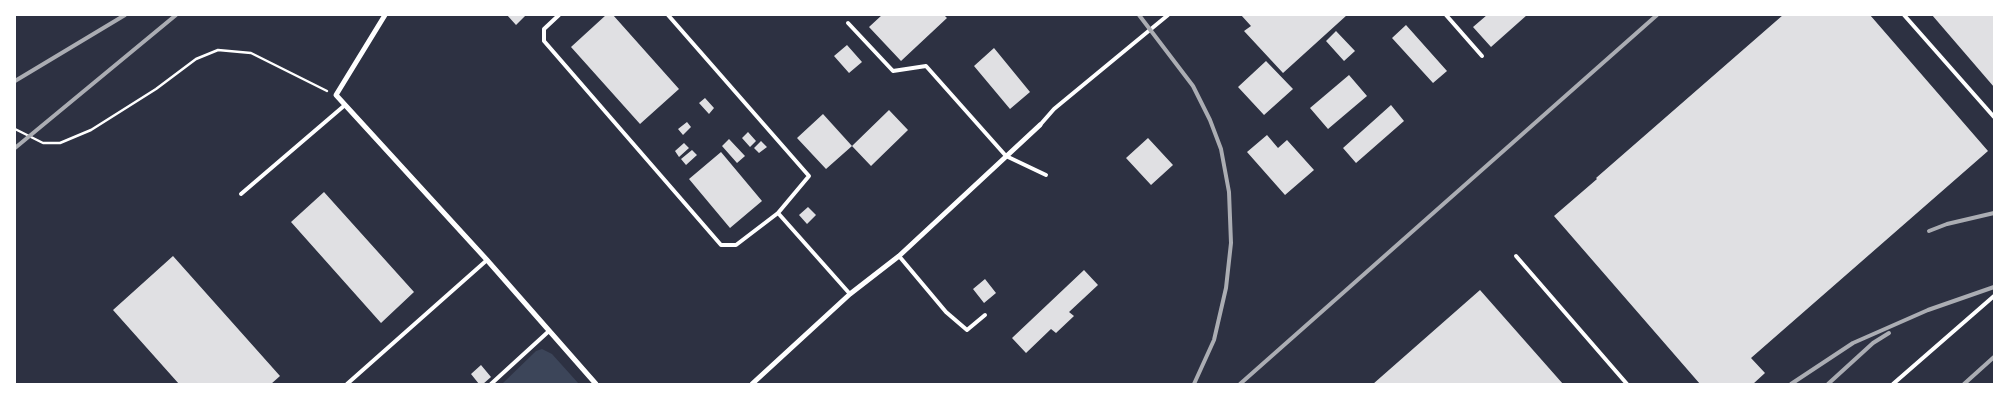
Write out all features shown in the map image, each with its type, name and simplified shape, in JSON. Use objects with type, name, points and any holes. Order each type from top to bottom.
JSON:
[{"type":"street","points":[[385,15],[336,95],[596,384]]},
{"type":"street","points":[[752,384],[850,294],[900,256],[1040,125]]},
{"type":"lane","points":[[559,15],[544,29],[544,41],[721,245],[736,245],[778,213],[809,176],[668,15]]},
{"type":"lane","points":[[1040,125],[1054,109],[1168,15]]},
{"type":"lane","points":[[1446,15],[1482,56]]},
{"type":"lane","points":[[1904,15],[1994,117]]},
{"type":"lane","points":[[848,23],[893,71],[926,66],[1006,156],[1046,175]]},
{"type":"lane","points":[[241,194],[345,105]]},
{"type":"lane","points":[[778,213],[850,294]]},
{"type":"lane","points":[[900,256],[946,312],[966,330],[985,315]]},
{"type":"lane","points":[[1516,256],[1627,384]]},
{"type":"lane","points":[[347,384],[486,260]]},
{"type":"lane","points":[[1893,384],[1994,296]]},
{"type":"lane","points":[[491,384],[549,331]]},
{"type":"path","points":[[15,129],[43,143],[60,143],[90,130],[156,89],[196,58],[218,50],[251,53],[336,95]]},
{"type":"shaded area","points":[[542,349],[552,354],[579,384],[502,384],[536,351]]},
{"type":"building","points":[[507,15],[526,15],[516,25]]},
{"type":"building","points":[[606,15],[613,15],[679,89],[640,124],[571,47]]},
{"type":"building","points":[[882,15],[944,15],[947,18],[901,61],[869,27]]},
{"type":"building","points":[[1241,15],[1347,15],[1283,73],[1244,31],[1251,26]]},
{"type":"building","points":[[1487,15],[1527,15],[1491,47],[1473,27]]},
{"type":"building","points":[[1783,15],[1870,15],[1988,151],[1751,358],[1765,373],[1753,384],[1700,384],[1554,216]]},
{"type":"building","points":[[1932,15],[1994,15],[1994,87]]},
{"type":"building","points":[[1406,25],[1447,71],[1433,83],[1392,38]]},
{"type":"building","points":[[1336,31],[1355,51],[1344,61],[1326,41]]},
{"type":"building","points":[[847,45],[862,62],[849,73],[834,56]]},
{"type":"building","points":[[994,48],[1030,92],[1010,109],[974,66]]},
{"type":"building","points":[[1266,61],[1293,89],[1264,115],[1238,87]]},
{"type":"building","points":[[1349,75],[1367,96],[1328,129],[1310,108]]},
{"type":"building","points":[[705,98],[714,108],[709,114],[699,103]]},
{"type":"building","points":[[1391,105],[1404,121],[1356,163],[1343,148]]},
{"type":"building","points":[[889,110],[908,130],[871,166],[852,146]]},
{"type":"building","points":[[823,114],[852,146],[826,169],[797,138]]},
{"type":"building","points":[[687,122],[691,127],[683,135],[678,129]]},
{"type":"building","points":[[748,132],[756,141],[750,147],[742,138]]},
{"type":"building","points":[[1267,135],[1278,148],[1287,140],[1314,170],[1285,195],[1247,152]]},
{"type":"building","points":[[1148,138],[1173,165],[1151,185],[1126,158]]},
{"type":"building","points":[[729,139],[745,156],[737,163],[722,146]]},
{"type":"building","points":[[761,141],[767,147],[759,153],[754,148]]},
{"type":"building","points":[[684,143],[689,148],[679,157],[675,151]]},
{"type":"building","points":[[692,150],[697,155],[686,165],[681,159]]},
{"type":"building","points":[[721,152],[762,201],[730,228],[689,179]]},
{"type":"building","points":[[324,192],[414,292],[381,323],[291,222]]},
{"type":"building","points":[[808,207],[816,215],[807,224],[799,215]]},
{"type":"building","points":[[173,256],[280,376],[271,384],[179,384],[113,310]]},
{"type":"building","points":[[1084,270],[1098,285],[1069,312],[1074,316],[1056,333],[1051,329],[1026,353],[1012,338]]},
{"type":"building","points":[[985,279],[996,293],[984,303],[973,289]]},
{"type":"building","points":[[1480,290],[1563,384],[1373,384]]},
{"type":"building","points":[[481,365],[491,377],[483,384],[479,384],[471,374]]},
{"type":"railway","points":[[15,81],[125,15]]},
{"type":"railway","points":[[15,148],[176,15]]},
{"type":"railway","points":[[1139,15],[1193,86],[1210,120],[1221,149],[1229,192],[1231,243],[1226,288],[1214,340],[1194,384]]},
{"type":"railway","points":[[1240,384],[1657,15]]},
{"type":"railway","points":[[1929,231],[1947,224],[1994,213]]},
{"type":"railway","points":[[1791,384],[1853,343],[1928,310],[1994,287]]},
{"type":"railway","points":[[1828,384],[1873,343],[1889,333]]},
{"type":"railway","points":[[1964,384],[1994,357]]}]
